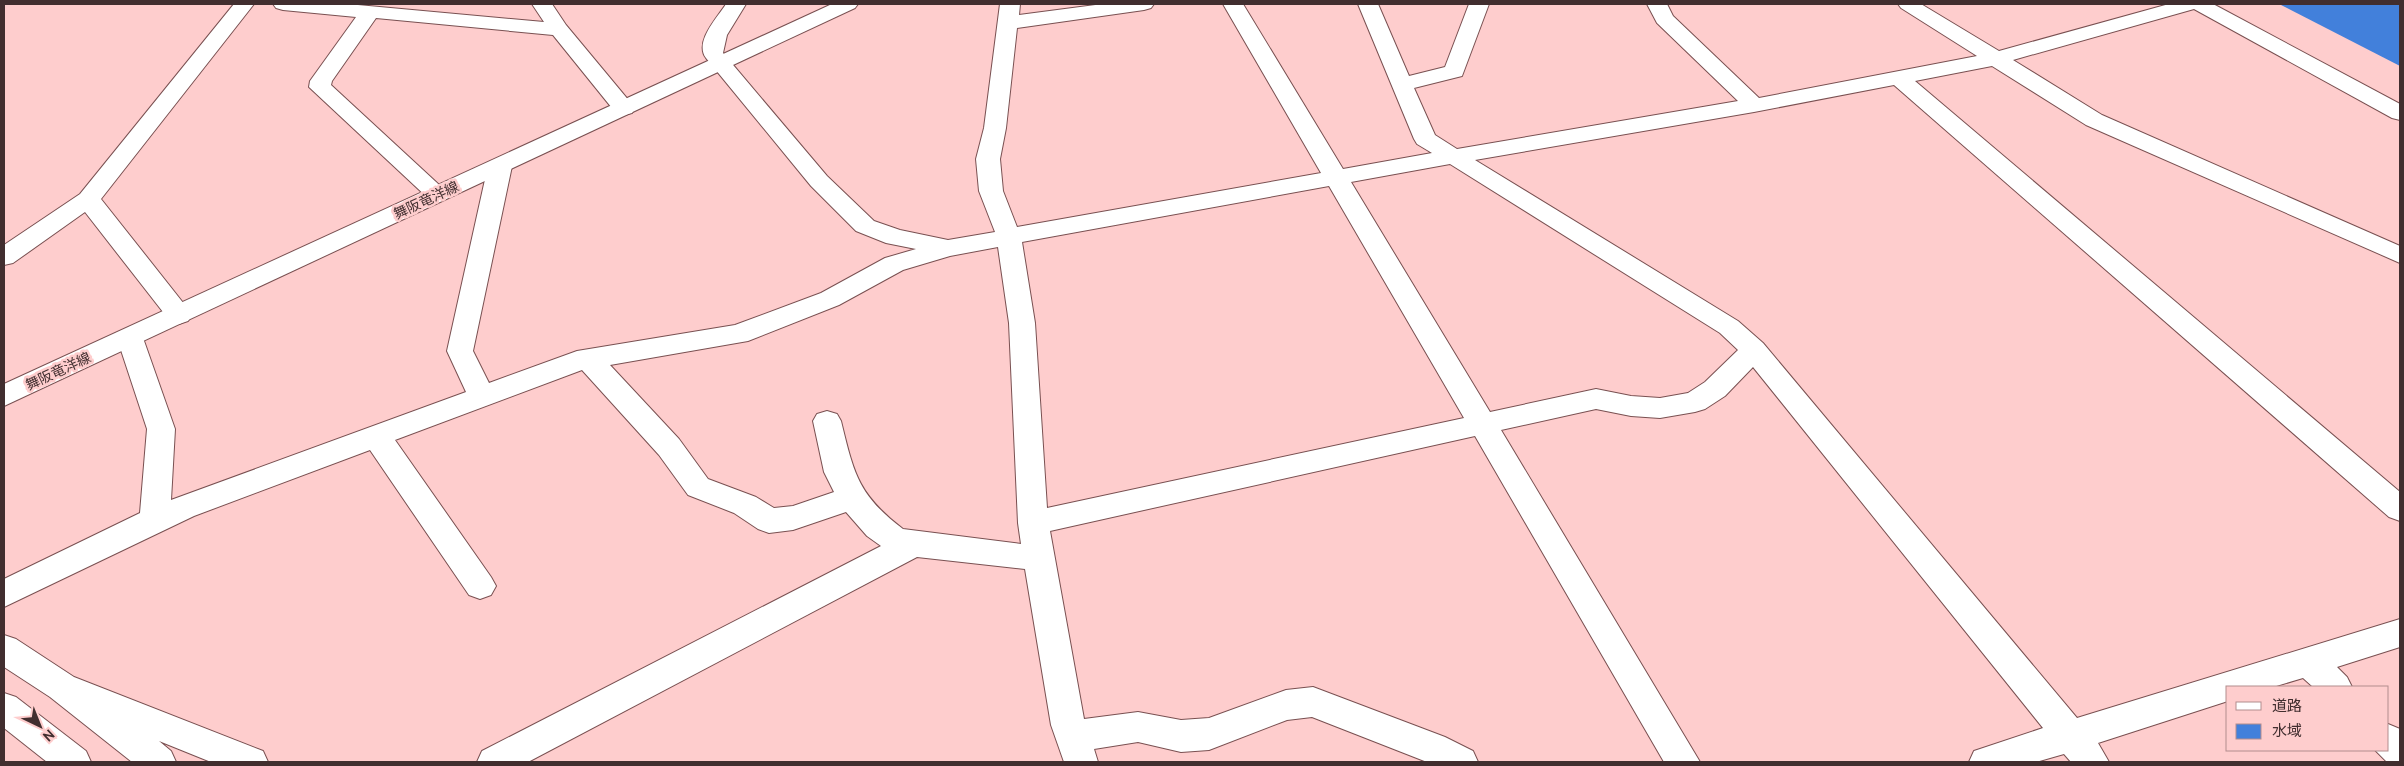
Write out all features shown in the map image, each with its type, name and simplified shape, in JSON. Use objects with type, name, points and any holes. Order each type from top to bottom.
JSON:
[{"type":"street","points":[[4,257],[88,199],[244,4]]},
{"type":"street","points":[[283,4],[559,29]]},
{"type":"street","points":[[542,4],[559,29],[624,108]]},
{"type":"street","points":[[736,4],[711,48],[713,54],[819,181],[865,226],[895,237],[948,248]]},
{"type":"street","name":"舞阪竜洋線","points":[[4,396],[848,4]]},
{"type":"street","points":[[1144,4],[1009,13],[995,128],[988,159],[991,191],[1009,237],[1022,323],[1033,523],[1038,558],[1076,749],[1138,727],[1181,736],[1209,734],[1286,705],[1313,702],[1433,748],[1461,762]]},
{"type":"street","points":[[1233,4],[1683,762]]},
{"type":"street","points":[[1368,4],[1425,139],[1729,327],[1754,350],[2092,762]]},
{"type":"street","points":[[1402,85],[1454,71],[1479,4]]},
{"type":"street","points":[[1657,4],[1664,19],[1754,105]]},
{"type":"street","points":[[1908,4],[2094,120],[2400,254]]},
{"type":"street","points":[[4,594],[155,520],[577,361],[739,334],[830,299],[894,264],[948,248],[1336,177],[1754,105],[1995,59],[2190,4]]},
{"type":"street","points":[[2199,4],[2400,112]]},
{"type":"street","points":[[370,12],[321,81],[320,87],[437,194]]},
{"type":"street","points":[[1898,77],[2400,509]]},
{"type":"street","points":[[482,397],[460,351],[500,166]]},
{"type":"street","points":[[88,199],[179,315]]},
{"type":"street","points":[[130,338],[161,429],[155,520]]},
{"type":"street","points":[[1033,523],[1596,399],[1631,406],[1660,408],[1695,402],[1715,389],[1754,350]]},
{"type":"street","points":[[588,359],[669,447],[698,486],[745,505],[769,521],[793,518],[852,498]]},
{"type":"street","points":[[827,421],[839,472],[852,498],[878,527],[895,540],[914,544],[1038,558]]},
{"type":"street","points":[[376,436],[480,586]]},
{"type":"street","points":[[494,762],[914,544]]},
{"type":"street","points":[[2229,686],[2400,633]]},
{"type":"street","points":[[4,649],[62,687],[159,762]]},
{"type":"street","points":[[2308,661],[2334,686]]},
{"type":"street","points":[[62,687],[251,762]]},
{"type":"street","points":[[1986,762],[2226,687]]},
{"type":"street","points":[[4,708],[74,762]]},
{"type":"street","points":[[2389,741],[2400,752]]},
{"type":"water","points":[[2279,4],[2400,4],[2400,66]]}]
